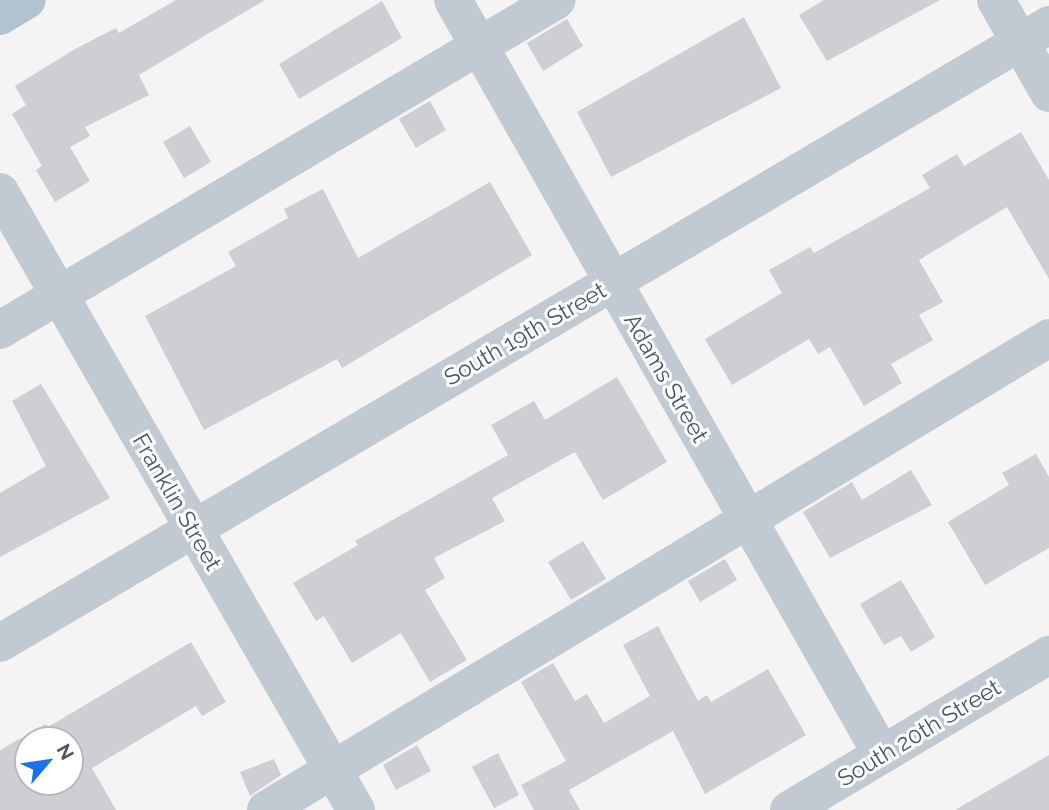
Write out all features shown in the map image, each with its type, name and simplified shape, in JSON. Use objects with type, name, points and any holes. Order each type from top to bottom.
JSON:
[{"type":"street","name":"Adams Street","points":[[453,0],[611,284],[882,755]]},
{"type":"street","points":[[0,330],[557,0]]},
{"type":"street","points":[[996,0],[1035,33],[1049,93]]},
{"type":"street","name":"South 19th Street","points":[[0,643],[1035,33]]},
{"type":"street","name":"Franklin Street","points":[[0,192],[356,810]]},
{"type":"street","points":[[266,810],[746,518],[1049,338]]},
{"type":"street","name":"South 20th Street","points":[[789,810],[1049,655]]},
{"type":"building","points":[[176,0],[265,0],[139,75],[149,95],[85,127],[90,136],[70,147],[90,181],[55,202],[36,170],[42,166],[12,114],[26,105],[15,86],[75,49],[116,28],[119,33]]},
{"type":"building","points":[[824,0],[940,0],[827,61],[799,15]]},
{"type":"building","points":[[382,1],[402,38],[299,99],[279,64]]},
{"type":"building","points":[[744,17],[781,88],[611,177],[577,112]]},
{"type":"building","points":[[567,19],[583,46],[543,71],[527,43]]},
{"type":"building","points":[[430,101],[446,130],[416,148],[399,119]]},
{"type":"building","points":[[190,126],[211,162],[184,178],[163,142]]},
{"type":"building","points":[[1021,132],[1049,180],[1049,279],[1007,207],[919,260],[943,302],[919,315],[933,340],[891,364],[902,383],[864,406],[830,347],[818,354],[809,339],[732,385],[705,339],[782,293],[769,270],[810,247],[814,253],[930,188],[922,175],[957,154],[964,166]]},
{"type":"building","points":[[490,182],[532,255],[342,368],[337,359],[204,430],[145,316],[236,266],[228,252],[288,218],[284,209],[323,189],[358,258]]},
{"type":"building","points":[[617,377],[667,462],[603,500],[575,452],[492,498],[505,521],[434,558],[445,578],[425,590],[467,660],[430,682],[401,633],[352,663],[324,616],[316,621],[293,583],[358,545],[355,541],[508,455],[491,425],[534,401],[545,420]]},
{"type":"building","points":[[41,384],[110,498],[0,557],[0,493],[46,466],[12,401]]},
{"type":"building","points":[[1036,454],[1049,477],[1049,548],[985,585],[948,522],[1009,485],[1002,473]]},
{"type":"building","points":[[911,470],[932,505],[830,558],[803,512],[852,482],[862,500]]},
{"type":"building","points":[[583,541],[606,579],[571,600],[548,562]]},
{"type":"building","points":[[725,559],[737,580],[700,602],[688,581]]},
{"type":"building","points":[[901,580],[935,637],[911,652],[901,636],[884,645],[860,604]]},
{"type":"building","points":[[658,626],[698,701],[707,695],[711,702],[768,669],[806,735],[705,794],[673,731],[569,790],[580,810],[534,810],[521,785],[566,761],[521,682],[553,663],[575,701],[587,694],[604,723],[650,696],[623,645]]},
{"type":"building","points":[[191,642],[226,702],[202,716],[196,706],[92,768],[116,810],[0,810],[0,750],[14,742],[14,796],[84,796],[84,726],[50,726]]},
{"type":"building","points":[[417,745],[431,771],[396,790],[383,765]]},
{"type":"building","points":[[498,753],[519,795],[494,808],[472,767]]},
{"type":"building","points":[[1049,755],[1049,810],[955,810]]},
{"type":"building","points":[[274,759],[281,775],[250,796],[240,772]]}]
